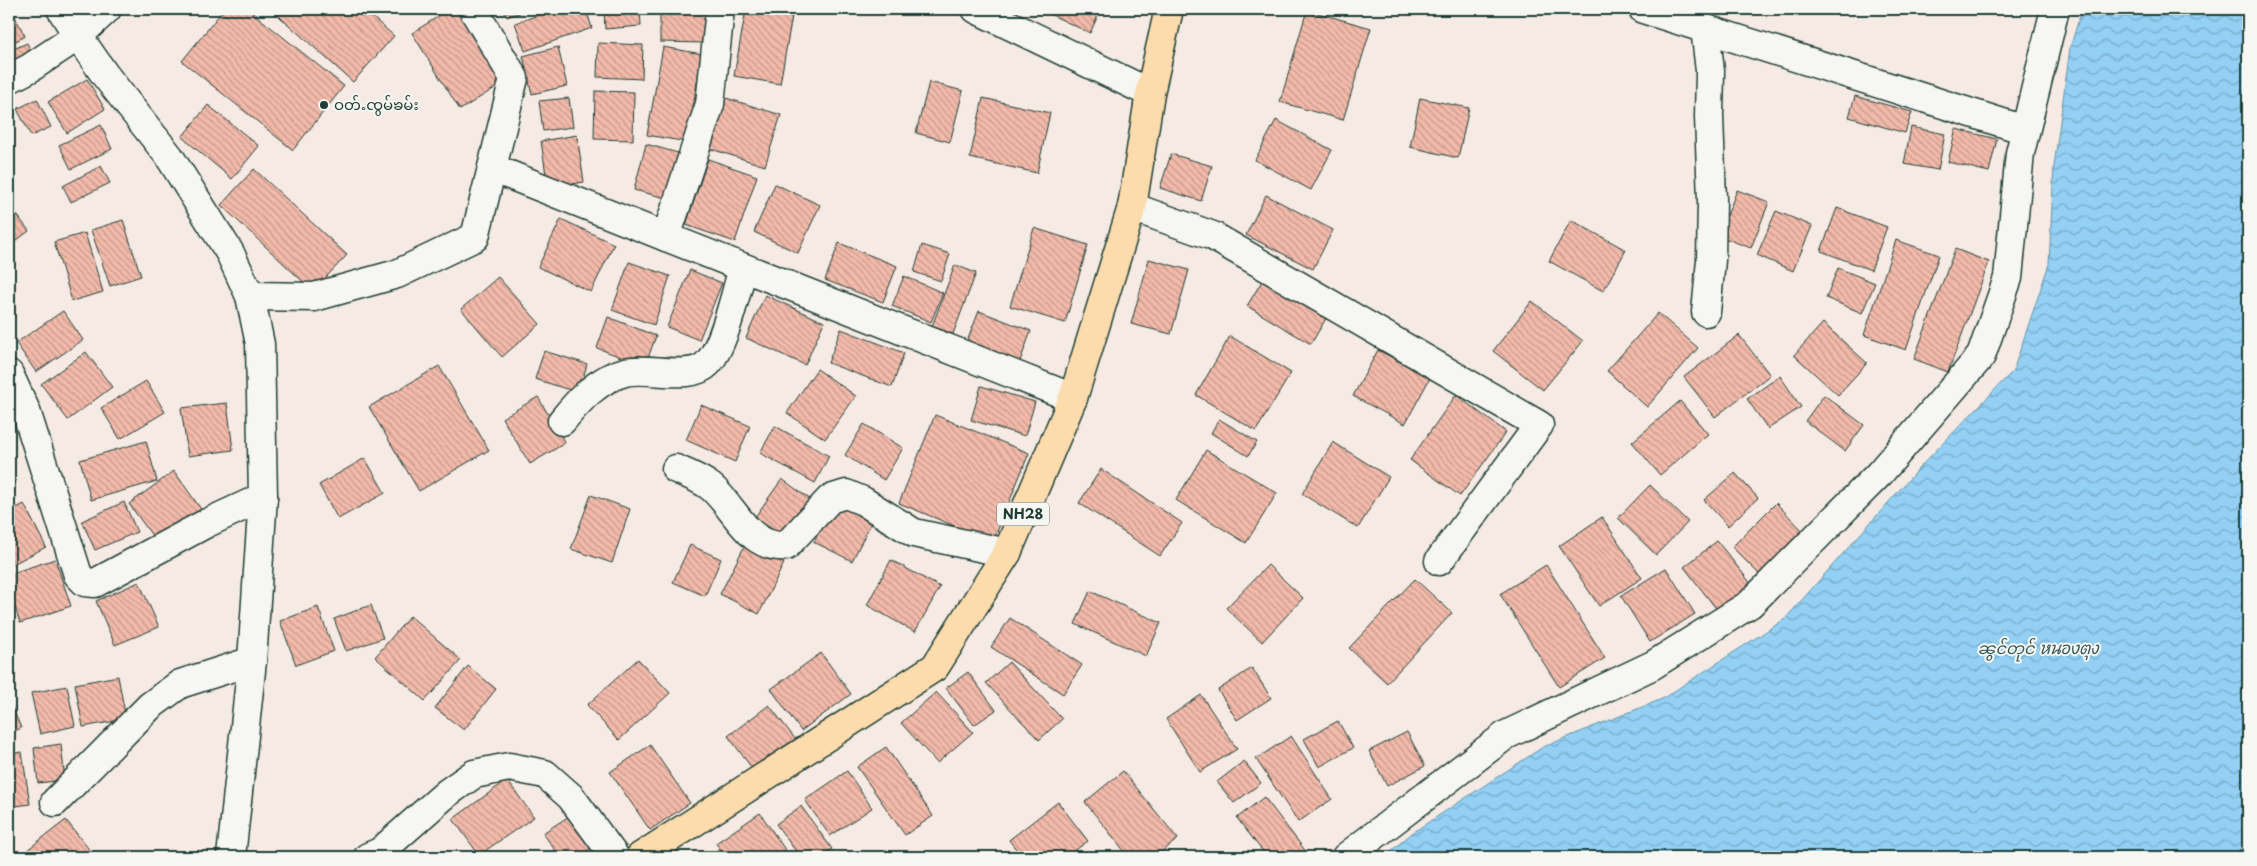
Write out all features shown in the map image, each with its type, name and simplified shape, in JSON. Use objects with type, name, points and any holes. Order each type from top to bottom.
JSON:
[{"type":"highway","name":"NH28","points":[[640,857],[935,667],[1007,553],[1073,398],[1132,207],[1150,92],[1169,9]]},
{"type":"street","points":[[61,9],[105,75],[169,156],[230,253],[250,296],[260,344],[263,497],[252,661],[231,857]]},
{"type":"street","points":[[9,79],[30,68],[78,36],[107,9]]},
{"type":"street","points":[[250,296],[314,297],[397,274],[475,237],[514,78],[473,9]]},
{"type":"street","points":[[666,237],[710,104],[720,9]]},
{"type":"street","points":[[976,9],[1150,92]]},
{"type":"street","points":[[1643,9],[2025,130]]},
{"type":"street","points":[[1346,857],[1506,735],[1653,665],[1750,604],[1879,474],[1981,356],[2008,278],[2020,153],[2054,9]]},
{"type":"street","points":[[1705,28],[1710,71],[1709,116],[1712,200],[1711,260],[1706,312]]},
{"type":"street","points":[[492,168],[1073,398]]},
{"type":"street","points":[[1132,207],[1213,236],[1539,425],[1439,561]]},
{"type":"street","points":[[562,420],[590,391],[606,380],[625,372],[650,369],[693,372],[707,365],[723,335],[743,268]]},
{"type":"street","points":[[9,374],[26,411],[78,575],[85,582],[95,583],[207,522],[263,497]]},
{"type":"street","points":[[676,469],[711,487],[755,538],[774,547],[786,546],[830,499],[846,494],[863,501],[914,533],[1007,553]]},
{"type":"street","points":[[55,802],[150,706],[180,684],[252,661]]},
{"type":"street","points":[[368,857],[380,852],[447,793],[474,774],[509,767],[546,774],[571,798],[615,857]]},
{"type":"water","name":"ၼွင်တုင် หนองตุง","points":[[2082,9],[2248,9],[2248,857],[1384,857],[1412,833],[1543,747],[1662,699],[1785,619],[1919,468],[2013,371],[2049,264],[2054,166],[2070,48]]},
{"type":"building","points":[[9,9],[11,9],[25,36],[9,45]]},
{"type":"building","points":[[224,9],[248,9],[344,86],[293,150],[182,61]]},
{"type":"building","points":[[271,9],[363,9],[394,36],[353,82]]},
{"type":"building","points":[[450,9],[456,9],[503,83],[460,110],[412,33]]},
{"type":"building","points":[[503,9],[531,9],[507,17]]},
{"type":"building","points":[[557,9],[586,9],[592,28],[525,51],[515,23]]},
{"type":"building","points":[[604,9],[640,9],[641,26],[605,29]]},
{"type":"building","points":[[660,9],[706,9],[706,43],[660,42]]},
{"type":"building","points":[[746,9],[792,16],[780,84],[734,76]]},
{"type":"building","points":[[1039,9],[1101,9],[1090,33]]},
{"type":"building","points":[[1307,10],[1371,28],[1343,120],[1280,102]]},
{"type":"building","points":[[27,43],[33,56],[9,67],[9,51]]},
{"type":"building","points":[[598,43],[643,45],[642,79],[597,77]]},
{"type":"building","points":[[558,47],[567,86],[532,94],[523,56]]},
{"type":"building","points":[[663,47],[702,54],[687,142],[647,135]]},
{"type":"building","points":[[87,79],[105,109],[67,133],[48,102]]},
{"type":"building","points":[[929,82],[963,91],[950,142],[916,133]]},
{"type":"building","points":[[595,91],[634,92],[633,140],[594,139]]},
{"type":"building","points":[[1855,96],[1912,112],[1905,133],[1849,117]]},
{"type":"building","points":[[569,98],[573,127],[543,131],[539,101]]},
{"type":"building","points":[[726,98],[781,115],[765,166],[711,149]]},
{"type":"building","points":[[983,98],[1050,113],[1037,173],[970,158]]},
{"type":"building","points":[[1420,98],[1469,108],[1458,158],[1410,147]]},
{"type":"building","points":[[37,99],[51,127],[31,136],[17,109]]},
{"type":"building","points":[[208,105],[259,146],[232,179],[182,137]]},
{"type":"building","points":[[1276,120],[1332,150],[1311,190],[1255,160]]},
{"type":"building","points":[[101,125],[112,149],[71,169],[59,145]]},
{"type":"building","points":[[1911,127],[1945,134],[1938,170],[1904,164]]},
{"type":"building","points":[[1956,129],[1997,139],[1989,172],[1948,162]]},
{"type":"building","points":[[577,135],[584,182],[548,188],[541,141]]},
{"type":"building","points":[[646,144],[678,153],[666,198],[634,190]]},
{"type":"building","points":[[1171,154],[1212,166],[1201,201],[1160,188]]},
{"type":"building","points":[[708,159],[757,176],[735,242],[686,225]]},
{"type":"building","points":[[101,166],[110,183],[71,202],[63,186]]},
{"type":"building","points":[[254,169],[347,255],[313,291],[221,205]]},
{"type":"building","points":[[775,184],[820,205],[798,253],[754,232]]},
{"type":"building","points":[[1737,190],[1769,202],[1751,248],[1719,236]]},
{"type":"building","points":[[1266,195],[1333,230],[1313,269],[1246,235]]},
{"type":"building","points":[[9,204],[29,231],[9,246]]},
{"type":"building","points":[[1837,208],[1887,227],[1871,270],[1821,251]]},
{"type":"building","points":[[1776,211],[1812,226],[1793,271],[1757,255]]},
{"type":"building","points":[[561,219],[614,244],[591,292],[538,267]]},
{"type":"building","points":[[123,220],[141,276],[110,286],[91,230]]},
{"type":"building","points":[[1571,220],[1626,250],[1603,291],[1549,261]]},
{"type":"building","points":[[1034,228],[1088,245],[1065,323],[1010,306]]},
{"type":"building","points":[[85,233],[103,292],[72,301],[54,242]]},
{"type":"building","points":[[1896,240],[1939,255],[1906,350],[1864,335]]},
{"type":"building","points":[[839,243],[897,266],[883,302],[825,280]]},
{"type":"building","points":[[922,245],[950,254],[941,281],[914,272]]},
{"type":"building","points":[[1955,249],[1989,262],[1948,372],[1914,359]]},
{"type":"building","points":[[1149,259],[1189,270],[1171,334],[1131,324]]},
{"type":"building","points":[[629,262],[670,276],[654,325],[612,310]]},
{"type":"building","points":[[955,265],[976,273],[953,334],[932,326]]},
{"type":"building","points":[[1838,268],[1875,283],[1862,313],[1826,298]]},
{"type":"building","points":[[690,270],[722,283],[699,340],[667,327]]},
{"type":"building","points":[[904,276],[943,293],[931,322],[892,306]]},
{"type":"building","points":[[1265,276],[1328,315],[1311,344],[1247,306]]},
{"type":"building","points":[[498,277],[540,324],[502,357],[461,309]]},
{"type":"building","points":[[765,295],[824,322],[805,365],[746,338]]},
{"type":"building","points":[[1532,301],[1583,341],[1543,390],[1493,351]]},
{"type":"building","points":[[63,311],[83,340],[36,372],[16,343]]},
{"type":"building","points":[[979,311],[1031,331],[1019,364],[966,344]]},
{"type":"building","points":[[1658,313],[1698,348],[1647,407],[1607,371]]},
{"type":"building","points":[[608,317],[656,336],[645,366],[597,348]]},
{"type":"building","points":[[1823,323],[1867,363],[1838,395],[1794,355]]},
{"type":"building","points":[[841,329],[904,353],[892,387],[828,363]]},
{"type":"building","points":[[1739,335],[1770,375],[1715,417],[1684,377]]},
{"type":"building","points":[[1230,336],[1291,373],[1256,431],[1196,395]]},
{"type":"building","points":[[1378,350],[1430,378],[1405,424],[1353,396]]},
{"type":"building","points":[[544,351],[587,364],[579,393],[535,379]]},
{"type":"building","points":[[86,352],[112,387],[68,420],[41,384]]},
{"type":"building","points":[[439,366],[489,450],[419,491],[369,407]]},
{"type":"building","points":[[817,369],[856,396],[825,439],[787,413]]},
{"type":"building","points":[[1780,376],[1801,407],[1768,429],[1747,399]]},
{"type":"building","points":[[146,381],[165,412],[120,439],[101,408]]},
{"type":"building","points":[[981,386],[1035,402],[1025,436],[971,420]]},
{"type":"building","points":[[1456,395],[1506,432],[1460,496],[1410,460]]},
{"type":"building","points":[[1824,395],[1864,425],[1845,451],[1805,421]]},
{"type":"building","points":[[538,397],[565,443],[530,464],[502,418]]},
{"type":"building","points":[[1680,401],[1708,434],[1660,475],[1632,442]]},
{"type":"building","points":[[227,403],[233,450],[188,456],[181,408]]},
{"type":"building","points":[[701,405],[750,426],[735,462],[686,440]]},
{"type":"building","points":[[935,415],[1029,453],[993,542],[899,503]]},
{"type":"building","points":[[1219,419],[1257,442],[1248,456],[1211,433]]},
{"type":"building","points":[[864,424],[903,448],[884,480],[845,455]]},
{"type":"building","points":[[775,426],[829,456],[815,483],[760,453]]},
{"type":"building","points":[[146,441],[157,481],[91,500],[80,460]]},
{"type":"building","points":[[1333,442],[1389,477],[1358,528],[1302,494]]},
{"type":"building","points":[[1206,450],[1277,493],[1246,543],[1176,500]]},
{"type":"building","points":[[365,458],[385,493],[338,519],[319,485]]},
{"type":"building","points":[[1101,469],[1182,523],[1160,556],[1079,503]]},
{"type":"building","points":[[174,471],[203,512],[159,545],[129,504]]},
{"type":"building","points":[[1735,473],[1758,498],[1728,526],[1704,500]]},
{"type":"building","points":[[9,474],[15,483],[9,488]]},
{"type":"building","points":[[782,479],[811,500],[785,538],[755,517]]},
{"type":"building","points":[[1650,485],[1688,522],[1656,555],[1618,518]]},
{"type":"building","points":[[591,495],[630,509],[612,563],[571,549]]},
{"type":"building","points":[[124,502],[137,532],[95,550],[82,521]]},
{"type":"building","points":[[833,502],[872,521],[852,561],[814,542]]},
{"type":"building","points":[[1776,503],[1805,533],[1761,576],[1732,547]]},
{"type":"building","points":[[24,504],[46,547],[9,566],[9,512]]},
{"type":"building","points":[[1602,517],[1642,578],[1599,606],[1559,546]]},
{"type":"building","points":[[1717,541],[1752,585],[1718,611],[1684,567]]},
{"type":"building","points":[[746,543],[784,563],[759,614],[720,594]]},
{"type":"building","points":[[690,545],[721,559],[705,596],[673,582]]},
{"type":"building","points":[[55,559],[71,606],[20,623],[9,588],[9,574]]},
{"type":"building","points":[[891,560],[940,587],[915,632],[867,605]]},
{"type":"building","points":[[1268,565],[1303,598],[1262,642],[1226,608]]},
{"type":"building","points":[[1546,565],[1605,658],[1559,687],[1500,594]]},
{"type":"building","points":[[1666,568],[1695,614],[1650,642],[1621,596]]},
{"type":"building","points":[[1415,579],[1452,613],[1387,683],[1349,648]]},
{"type":"building","points":[[139,582],[159,627],[115,645],[96,601]]},
{"type":"building","points":[[1090,591],[1161,623],[1146,656],[1075,624]]},
{"type":"building","points":[[371,605],[383,638],[346,651],[334,619]]},
{"type":"building","points":[[318,607],[334,651],[296,665],[280,621]]},
{"type":"building","points":[[410,616],[461,660],[425,701],[375,657]]},
{"type":"building","points":[[1010,618],[1082,665],[1063,694],[991,647]]},
{"type":"building","points":[[821,653],[851,694],[801,731],[771,689]]},
{"type":"building","points":[[638,659],[670,693],[619,740],[587,705]]},
{"type":"building","points":[[1009,662],[1062,719],[1039,740],[986,683]]},
{"type":"building","points":[[468,666],[496,689],[464,730],[435,708]]},
{"type":"building","points":[[1252,668],[1271,698],[1237,720],[1218,690]]},
{"type":"building","points":[[968,672],[996,710],[974,725],[946,688]]},
{"type":"building","points":[[118,676],[126,719],[83,727],[75,684]]},
{"type":"building","points":[[67,686],[75,726],[40,734],[31,693]]},
{"type":"building","points":[[936,692],[973,732],[937,763],[901,723]]},
{"type":"building","points":[[1201,695],[1237,749],[1200,772],[1166,719]]},
{"type":"building","points":[[9,700],[21,728],[9,734]]},
{"type":"building","points":[[769,705],[796,740],[755,772],[728,736]]},
{"type":"building","points":[[1338,721],[1353,748],[1319,767],[1304,739]]},
{"type":"building","points":[[1407,732],[1425,766],[1387,786],[1369,751]]},
{"type":"building","points":[[1291,736],[1332,799],[1298,822],[1256,759]]},
{"type":"building","points":[[61,744],[65,780],[38,783],[34,748]]},
{"type":"building","points":[[650,745],[690,803],[650,830],[610,772]]},
{"type":"building","points":[[886,747],[933,816],[905,835],[857,767]]},
{"type":"building","points":[[22,752],[30,804],[9,807],[9,754]]},
{"type":"building","points":[[1244,761],[1261,783],[1234,803],[1217,782]]},
{"type":"building","points":[[847,771],[872,808],[830,836],[805,800]]},
{"type":"building","points":[[1123,771],[1178,839],[1155,857],[1129,857],[1085,802]]},
{"type":"building","points":[[507,780],[534,817],[479,855],[453,819]]},
{"type":"building","points":[[1264,797],[1307,853],[1301,857],[1267,857],[1237,818]]},
{"type":"building","points":[[1058,802],[1088,841],[1066,857],[1022,857],[1009,840]]},
{"type":"building","points":[[801,806],[832,849],[821,857],[800,857],[776,824]]},
{"type":"building","points":[[577,811],[599,843],[578,857],[560,857],[543,833]]},
{"type":"building","points":[[760,813],[790,857],[725,857],[716,843]]},
{"type":"building","points":[[66,820],[95,857],[18,857]]},
{"type":"place","name":"ဝတ်ႉၸွမ်ၶမ်း","points":[[324,105]]}]
